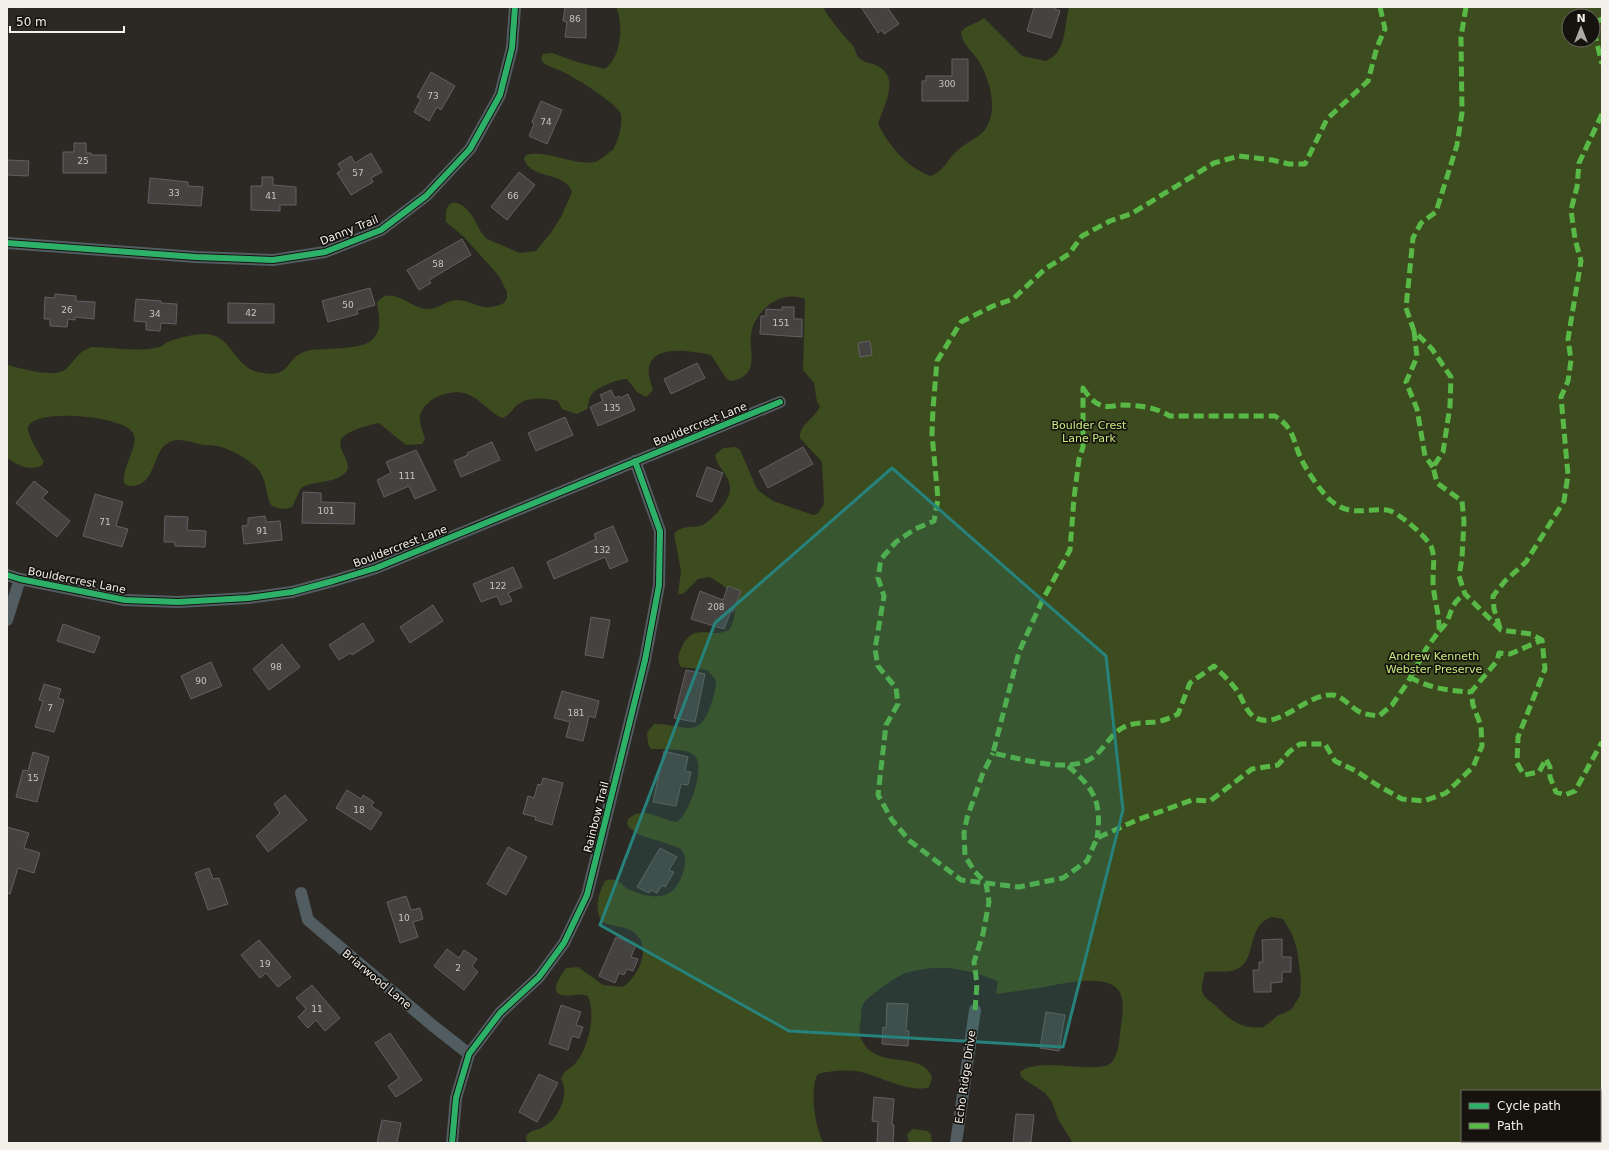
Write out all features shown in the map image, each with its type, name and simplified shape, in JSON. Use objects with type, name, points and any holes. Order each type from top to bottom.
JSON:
[{"type":"street","name":"Danny Trail","points":[[7,243],[196,257],[273,260],[325,252],[381,230],[426,196],[470,149],[500,95],[512,48],[515,7]]},
{"type":"street","name":"Bouldercrest Lane","points":[[7,574],[20,579],[125,600],[178,602],[248,598],[292,592],[376,568],[780,402]]},
{"type":"street","name":"Rainbow Trail","points":[[452,1143],[456,1098],[469,1054],[500,1013],[539,977],[564,943],[586,895],[645,660],[659,585],[660,531],[635,461]]},
{"type":"street","points":[[7,620],[20,579]]},
{"type":"street","name":"Briarwood Lane","points":[[301,893],[308,920],[432,1025],[469,1054]]},
{"type":"street","name":"Echo Ridge Drive","points":[[956,1143],[975,1010]]},
{"type":"highlighted area","points":[[892,468],[1106,656],[1123,810],[1063,1047],[789,1031],[600,925],[715,623]]},
{"type":"green space","points":[[616,7],[823,7],[833,23],[853,46],[858,57],[865,62],[878,66],[885,71],[889,85],[888,93],[878,124],[893,148],[906,161],[930,176],[942,169],[954,153],[983,132],[988,124],[992,106],[989,86],[978,60],[963,40],[961,32],[966,27],[984,18],[1022,56],[1046,61],[1053,57],[1058,51],[1064,38],[1069,7],[1602,7],[1602,1143],[1073,1143],[1058,1119],[1052,1102],[1045,1093],[1021,1077],[1020,1072],[1028,1068],[1040,1066],[1053,1065],[1094,1067],[1104,1066],[1111,1063],[1118,1049],[1123,1009],[1121,995],[1116,987],[1107,983],[1084,981],[996,994],[998,981],[969,972],[947,968],[935,968],[922,969],[902,975],[877,991],[864,1003],[862,1007],[860,1028],[861,1039],[868,1049],[877,1055],[909,1061],[919,1064],[926,1069],[932,1077],[929,1087],[922,1089],[895,1084],[856,1071],[839,1071],[818,1074],[815,1080],[814,1088],[814,1108],[818,1129],[824,1143],[527,1143],[526,1136],[528,1134],[545,1126],[559,1111],[564,1098],[561,1079],[562,1076],[575,1064],[581,1055],[590,1029],[591,1011],[588,996],[581,994],[562,995],[558,993],[556,987],[562,974],[566,968],[578,967],[603,985],[623,987],[634,976],[642,960],[642,944],[639,937],[628,929],[602,922],[598,912],[598,902],[600,891],[605,881],[617,881],[632,891],[641,894],[650,896],[665,895],[671,892],[676,886],[681,879],[684,869],[685,858],[681,849],[643,836],[631,829],[627,824],[628,819],[640,813],[652,814],[677,822],[687,810],[695,790],[699,769],[694,755],[685,751],[673,749],[651,749],[648,744],[647,733],[654,724],[688,728],[700,724],[706,717],[713,697],[716,680],[707,670],[681,667],[678,660],[679,654],[686,640],[691,635],[702,632],[715,633],[729,630],[735,613],[735,605],[730,592],[717,581],[709,577],[698,579],[683,594],[678,594],[681,571],[674,534],[680,529],[703,525],[716,514],[724,504],[730,488],[728,478],[718,464],[715,455],[723,448],[736,447],[740,450],[756,487],[773,501],[813,515],[817,514],[823,506],[822,462],[800,438],[802,429],[815,415],[820,406],[817,402],[814,383],[803,370],[805,299],[787,297],[778,299],[770,304],[758,317],[753,325],[751,334],[752,360],[750,368],[740,379],[731,381],[726,378],[711,355],[671,351],[654,357],[650,365],[649,377],[653,390],[646,397],[637,392],[627,379],[623,379],[603,386],[594,392],[590,398],[587,409],[577,414],[562,409],[558,401],[548,399],[531,399],[520,403],[508,415],[502,418],[472,396],[461,392],[446,394],[433,399],[427,404],[420,415],[421,427],[425,439],[422,444],[406,445],[379,423],[352,431],[344,436],[340,445],[348,464],[348,469],[345,473],[335,479],[301,488],[292,507],[284,509],[271,505],[263,476],[257,468],[238,454],[222,447],[201,445],[181,440],[172,441],[164,446],[157,457],[152,471],[143,482],[137,485],[128,486],[124,483],[124,476],[133,449],[135,438],[133,433],[126,427],[114,422],[97,418],[61,416],[33,421],[28,428],[28,431],[44,462],[41,466],[32,468],[27,468],[15,463],[7,458],[7,365],[37,372],[60,372],[66,369],[83,351],[92,347],[147,349],[159,347],[182,337],[207,334],[222,340],[228,345],[237,358],[250,369],[269,374],[283,371],[294,358],[307,351],[359,346],[372,340],[378,332],[379,327],[377,303],[382,298],[388,296],[401,298],[421,308],[427,309],[456,300],[483,307],[496,306],[504,303],[507,298],[507,292],[499,276],[464,237],[446,222],[447,209],[452,203],[460,204],[470,213],[487,239],[520,253],[536,251],[550,234],[561,217],[572,192],[568,185],[562,181],[534,170],[528,166],[524,159],[526,155],[543,154],[578,162],[595,162],[613,150],[620,132],[621,123],[621,114],[612,103],[573,77],[546,65],[541,59],[543,54],[552,53],[577,62],[605,69],[615,57],[620,40],[620,22]],"holes":[[[1272,917],[1283,919],[1292,934],[1297,949],[1301,980],[1300,996],[1291,1010],[1277,1016],[1264,1027],[1257,1028],[1244,1026],[1232,1020],[1204,996],[1202,987],[1205,972],[1231,971],[1239,968],[1244,964],[1248,957],[1255,934],[1264,921]]]},
{"type":"green space","points":[[913,1129],[928,1131],[931,1135],[932,1143],[909,1143],[907,1134]]},
{"type":"building","points":[[565,7],[586,7],[586,38],[565,37],[567,22],[563,21]]},
{"type":"building","points":[[861,7],[887,7],[899,24],[884,34],[882,30],[878,33]]},
{"type":"building","points":[[1034,7],[1055,7],[1055,9],[1060,11],[1051,38],[1027,31]]},
{"type":"building","points":[[952,59],[968,59],[968,101],[922,101],[922,81],[926,81],[926,76],[952,76]]},
{"type":"building","points":[[431,72],[455,86],[441,110],[437,107],[429,121],[414,112],[421,99],[417,97]]},
{"type":"building","points":[[541,101],[562,110],[547,144],[529,136],[534,124],[532,122]]},
{"type":"building","points":[[74,143],[86,143],[86,153],[91,153],[91,155],[106,155],[106,173],[63,173],[63,152],[74,152]]},
{"type":"building","points":[[371,153],[382,172],[371,178],[373,182],[351,195],[337,173],[342,170],[338,164],[351,156],[355,163]]},
{"type":"building","points":[[7,160],[29,161],[28,176],[7,175]]},
{"type":"building","points":[[519,172],[535,185],[507,220],[491,207]]},
{"type":"building","points":[[262,177],[273,177],[273,185],[296,187],[296,205],[280,205],[280,211],[251,210],[251,186],[262,186]]},
{"type":"building","points":[[150,178],[188,182],[188,186],[203,187],[201,206],[148,203]]},
{"type":"building","points":[[462,239],[471,255],[429,280],[431,283],[419,290],[407,270]]},
{"type":"building","points":[[370,288],[375,305],[357,310],[358,314],[328,322],[322,301]]},
{"type":"building","points":[[55,294],[76,296],[76,301],[95,302],[94,319],[75,317],[75,320],[68,319],[67,327],[50,326],[50,319],[44,319],[45,297],[55,298]]},
{"type":"building","points":[[136,299],[177,304],[176,324],[161,323],[160,331],[146,330],[146,322],[134,321]]},
{"type":"building","points":[[228,303],[274,304],[274,323],[228,323]]},
{"type":"building","points":[[782,307],[794,307],[794,319],[802,319],[802,337],[760,334],[761,316],[766,316],[766,309],[782,310]]},
{"type":"building","points":[[870,341],[872,355],[860,357],[858,343]]},
{"type":"building","points":[[697,363],[705,378],[671,394],[664,379]]},
{"type":"building","points":[[611,390],[615,398],[619,396],[620,398],[628,394],[635,410],[598,426],[590,407],[603,401],[600,395]]},
{"type":"building","points":[[565,417],[573,435],[536,451],[528,433]]},
{"type":"building","points":[[492,442],[500,460],[461,477],[454,461],[468,455],[467,453]]},
{"type":"building","points":[[803,447],[813,464],[768,488],[759,471]]},
{"type":"building","points":[[416,450],[436,490],[415,499],[409,486],[384,497],[377,480],[391,473],[386,462]]},
{"type":"building","points":[[707,467],[723,473],[712,502],[696,496]]},
{"type":"building","points":[[34,481],[48,492],[42,498],[70,521],[57,537],[16,503]]},
{"type":"building","points":[[303,492],[321,493],[321,502],[355,503],[354,524],[302,523]]},
{"type":"building","points":[[95,494],[123,502],[116,526],[128,529],[122,547],[83,536]]},
{"type":"building","points":[[165,516],[188,517],[187,530],[206,531],[205,547],[175,546],[175,542],[164,542]]},
{"type":"building","points":[[265,516],[266,522],[280,521],[282,540],[244,544],[242,526],[248,525],[248,518]]},
{"type":"building","points":[[613,526],[628,561],[610,569],[605,557],[554,579],[547,562],[596,539],[594,534]]},
{"type":"building","points":[[513,567],[522,587],[508,593],[512,601],[501,605],[497,596],[481,602],[473,584]]},
{"type":"building","points":[[728,586],[741,591],[733,612],[731,611],[724,629],[691,619],[700,591],[723,600]]},
{"type":"building","points":[[433,605],[443,621],[410,643],[400,627]]},
{"type":"building","points":[[591,617],[610,620],[603,658],[585,655]]},
{"type":"building","points":[[363,623],[374,641],[352,655],[350,653],[339,660],[329,645]]},
{"type":"building","points":[[63,624],[100,637],[94,653],[57,641]]},
{"type":"building","points":[[282,644],[300,667],[269,690],[253,669]]},
{"type":"building","points":[[211,662],[222,686],[191,699],[181,676]]},
{"type":"building","points":[[686,670],[705,674],[695,722],[674,718]]},
{"type":"building","points":[[44,684],[61,689],[58,698],[64,700],[54,732],[35,727],[43,701],[39,700]]},
{"type":"building","points":[[562,691],[599,701],[595,718],[589,716],[583,741],[566,737],[570,722],[554,718]]},
{"type":"building","points":[[664,751],[688,757],[685,771],[691,772],[688,785],[681,784],[676,806],[653,802]]},
{"type":"building","points":[[33,752],[49,757],[37,802],[16,797],[23,770],[28,771]]},
{"type":"building","points":[[543,778],[563,783],[552,825],[535,820],[536,817],[523,814],[528,796],[534,798],[538,784],[541,785]]},
{"type":"building","points":[[347,790],[361,799],[363,795],[374,802],[371,806],[382,813],[371,830],[336,808]]},
{"type":"building","points":[[285,795],[307,820],[268,852],[256,836],[280,813],[274,804]]},
{"type":"building","points":[[7,827],[29,833],[24,848],[40,853],[34,873],[18,868],[10,894],[7,893]]},
{"type":"building","points":[[508,847],[527,857],[506,895],[487,884]]},
{"type":"building","points":[[660,848],[677,857],[669,870],[674,872],[665,887],[662,885],[657,893],[651,890],[649,893],[637,887]]},
{"type":"building","points":[[209,868],[213,879],[219,878],[228,904],[208,910],[195,873]]},
{"type":"building","points":[[406,896],[411,910],[420,908],[423,919],[413,922],[418,937],[400,943],[387,902]]},
{"type":"building","points":[[616,937],[636,945],[631,957],[638,959],[633,971],[627,969],[624,975],[619,973],[615,983],[599,976]]},
{"type":"building","points":[[1282,939],[1282,957],[1291,957],[1291,972],[1282,972],[1282,982],[1271,983],[1271,992],[1254,992],[1253,970],[1259,970],[1259,962],[1263,962],[1262,940]]},
{"type":"building","points":[[259,940],[291,977],[278,987],[266,973],[260,978],[241,955]]},
{"type":"building","points":[[447,949],[459,958],[464,950],[477,959],[472,966],[478,972],[464,990],[434,966]]},
{"type":"building","points":[[312,985],[340,1018],[325,1031],[316,1020],[308,1028],[298,1017],[306,1009],[296,998]]},
{"type":"building","points":[[887,1003],[908,1004],[906,1031],[909,1031],[908,1046],[882,1044],[883,1027],[886,1028]]},
{"type":"building","points":[[561,1005],[581,1012],[576,1025],[583,1027],[579,1038],[572,1036],[568,1050],[549,1044]]},
{"type":"building","points":[[1046,1012],[1065,1015],[1059,1051],[1040,1048]]},
{"type":"building","points":[[390,1033],[422,1080],[396,1097],[388,1086],[399,1078],[375,1043]]},
{"type":"building","points":[[539,1074],[558,1083],[537,1122],[519,1112]]},
{"type":"building","points":[[874,1097],[894,1099],[892,1125],[894,1125],[893,1143],[877,1143],[878,1122],[872,1121]]},
{"type":"building","points":[[1016,1114],[1034,1115],[1031,1142],[1013,1143]]},
{"type":"building","points":[[382,1120],[401,1123],[397,1143],[377,1143]]},
{"type":"marked path","points":[[1380,7],[1385,29],[1377,47],[1368,81],[1327,119],[1305,164],[1289,164],[1272,160],[1239,156],[1214,163],[1131,214],[1110,221],[1082,236],[1069,254],[1045,269],[1013,299],[993,306],[961,322],[937,361],[932,434],[938,499],[934,521],[915,529],[896,542],[881,559],[878,578],[884,596],[875,649],[878,666],[896,688],[898,704],[886,725],[878,795],[892,820],[910,841],[961,880],[1019,887],[1063,878],[1087,861],[1097,838],[1137,820],[1192,800],[1210,801],[1252,769],[1278,765],[1289,752],[1300,744],[1325,744],[1335,761],[1356,771],[1402,799],[1424,801],[1446,793],[1473,767],[1482,746],[1481,726],[1473,705],[1471,692],[1497,661],[1499,653],[1510,654],[1542,640],[1545,669],[1518,737],[1517,763],[1524,775],[1539,772],[1546,759],[1550,767],[1550,777],[1556,792],[1565,795],[1575,791],[1602,742]]},
{"type":"marked path","points":[[1466,7],[1461,37],[1462,113],[1457,145],[1436,212],[1421,223],[1413,238],[1406,308],[1414,331],[1432,349],[1451,377],[1450,406],[1443,452],[1433,467],[1437,483],[1462,501],[1464,521],[1462,558],[1459,576],[1465,594],[1501,630],[1531,634],[1542,640]]},
{"type":"marked path","points":[[1602,19],[1598,21],[1595,35],[1602,64]]},
{"type":"marked path","points":[[1500,628],[1494,609],[1493,596],[1505,581],[1526,562],[1564,501],[1568,475],[1561,397],[1568,381],[1571,360],[1568,339],[1581,261],[1575,239],[1571,210],[1577,187],[1579,163],[1602,114]]},
{"type":"marked path","points":[[1414,331],[1417,357],[1406,382],[1417,409],[1425,456],[1433,467]]},
{"type":"marked path","points":[[1083,388],[1087,394],[1100,405],[1140,406],[1158,410],[1170,416],[1275,416],[1289,429],[1304,465],[1316,484],[1329,499],[1337,505],[1351,510],[1387,510],[1392,512],[1405,520],[1426,539],[1432,549],[1434,560],[1433,586],[1439,631],[1426,649],[1408,682],[1392,705],[1379,716],[1371,715],[1358,711],[1343,699],[1336,696],[1323,696],[1313,699],[1284,715],[1274,719],[1265,720],[1256,718],[1249,712],[1235,688],[1214,666],[1190,683],[1178,714],[1161,721],[1136,723],[1124,727],[1119,730],[1096,755],[1082,763],[1057,765],[1029,761],[993,753],[1019,652],[1042,601],[1070,550],[1074,498],[1079,459],[1083,447],[1083,388]]},
{"type":"marked path","points":[[1439,631],[1447,622],[1455,603],[1465,594]]},
{"type":"marked path","points":[[1410,677],[1424,684],[1447,690],[1471,692]]},
{"type":"marked path","points":[[975,1010],[977,984],[974,962],[983,934],[989,902],[986,883],[975,872],[965,856],[964,833],[967,818],[983,773],[993,753]]},
{"type":"marked path","points":[[1068,766],[1085,782],[1094,798],[1098,815],[1097,838]]},
{"type":"cycle path","points":[[7,243],[196,257],[273,260],[325,252],[381,230],[426,196],[470,149],[500,95],[512,48],[515,7]]},
{"type":"cycle path","points":[[7,575],[20,579],[125,600],[178,602],[248,598],[292,592],[376,568],[780,402]]},
{"type":"cycle path","points":[[452,1143],[456,1098],[469,1054],[500,1013],[539,977],[564,943],[587,895],[645,660],[659,585],[660,531],[635,461]]},
{"type":"park label","name":"Boulder Crest Lane Park","points":[[1089,431]]},
{"type":"park label","name":"Andrew Kenneth Webster Preserve","points":[[1434,662]]}]
